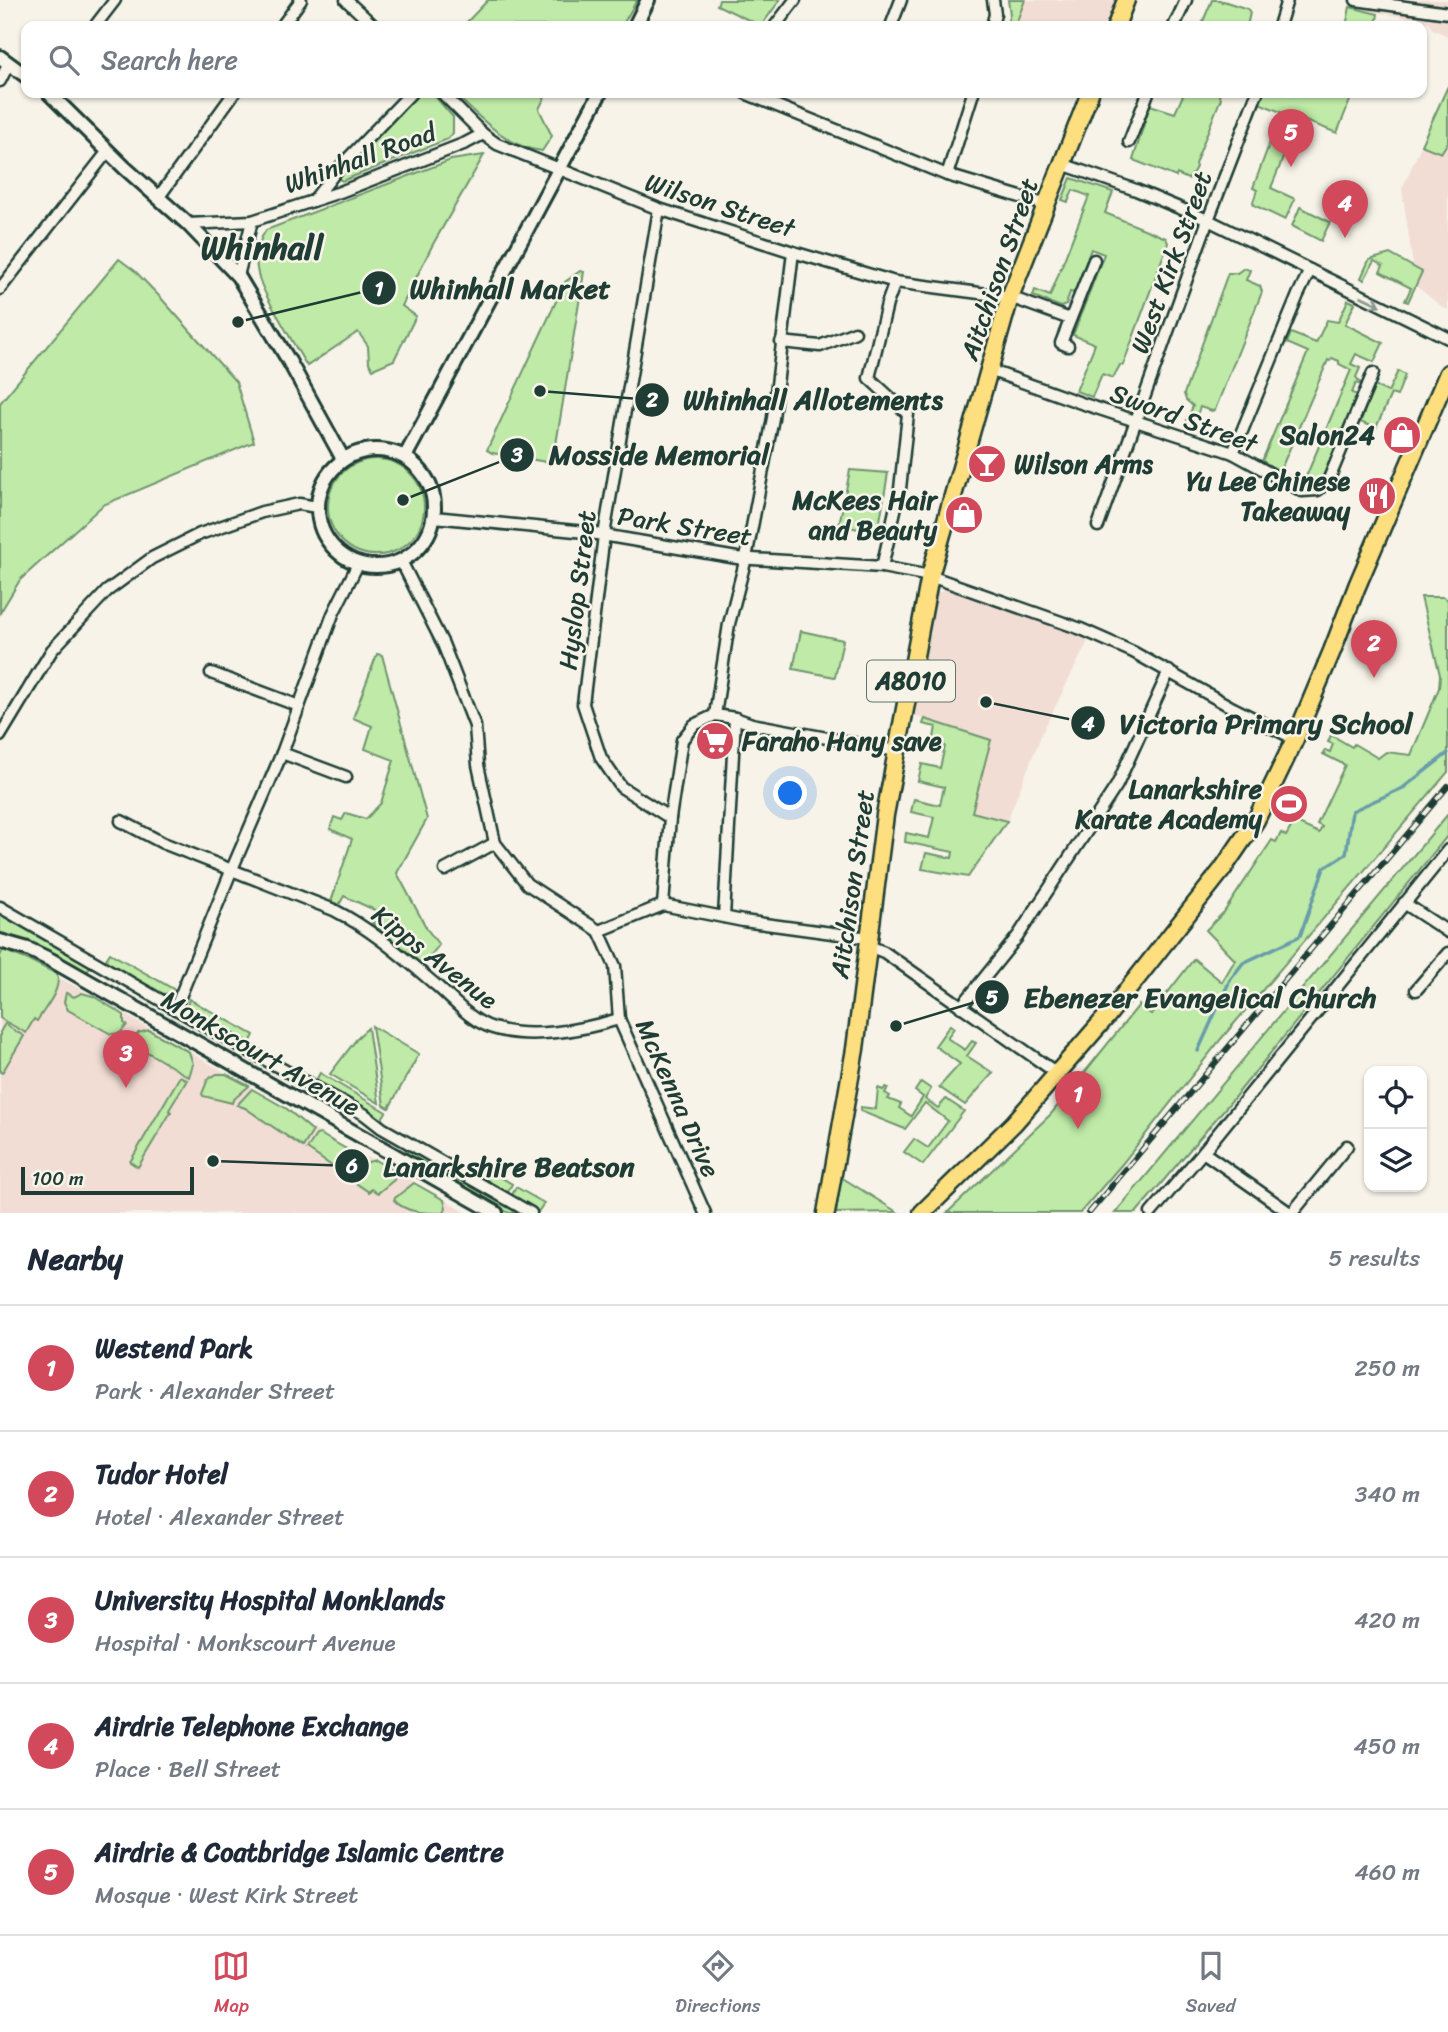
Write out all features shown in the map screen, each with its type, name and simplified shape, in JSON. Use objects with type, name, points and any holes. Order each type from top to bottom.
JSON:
[{"type":"main road","points":[[1120,21],[1126,0]]},
{"type":"main road","name":"A8010","points":[[1062,164],[1088,98]]},
{"type":"main road","name":"Aitchison Street","points":[[826,1213],[855,1049],[885,815],[930,576],[1010,297],[1062,164]]},
{"type":"main road","points":[[922,1213],[1008,1129],[1058,1074],[1130,989],[1222,870],[1256,820],[1295,739],[1448,374]]},
{"type":"street","points":[[99,21],[115,0]]},
{"type":"street","points":[[286,21],[301,0]]},
{"type":"street","points":[[346,0],[369,21]]},
{"type":"street","points":[[638,21],[648,0]]},
{"type":"street","points":[[779,21],[795,0]]},
{"type":"street","points":[[893,21],[901,0]]},
{"type":"street","points":[[993,0],[993,21]]},
{"type":"street","points":[[1176,21],[1186,0]]},
{"type":"street","points":[[1281,21],[1287,0]]},
{"type":"street","points":[[1356,0],[1448,13]]},
{"type":"street","points":[[0,81],[4,60],[21,72]]},
{"type":"street","points":[[54,98],[188,224],[238,276],[343,459]]},
{"type":"street","points":[[158,198],[230,98]]},
{"type":"street","points":[[313,202],[338,169],[406,98]]},
{"type":"street","name":"Wilson Street","points":[[447,98],[483,134],[497,144],[659,209],[895,282],[1010,297],[1070,319]]},
{"type":"street","points":[[405,457],[597,98]]},
{"type":"street","points":[[757,98],[947,175],[1047,205]]},
{"type":"street","points":[[947,175],[971,98]]},
{"type":"street","points":[[1129,142],[1146,98]]},
{"type":"street","name":"West Kirk Street","points":[[1098,526],[1208,220],[1255,98]]},
{"type":"street","name":"Whinhall Road","points":[[188,224],[252,221],[313,202],[483,134]]},
{"type":"street","points":[[0,289],[108,151]]},
{"type":"street","points":[[1062,164],[1136,190],[1208,220],[1448,338]]},
{"type":"street","name":"Hyslop Street","points":[[659,209],[604,535],[583,704],[601,758],[621,787],[670,818]]},
{"type":"street","points":[[238,276],[252,221]]},
{"type":"street","points":[[715,715],[729,624],[746,558],[773,418],[793,252]]},
{"type":"street","points":[[1068,346],[1061,343],[1094,260]]},
{"type":"street","points":[[1233,453],[1310,270]]},
{"type":"street","points":[[882,567],[900,489],[908,415],[869,378],[895,282]]},
{"type":"street","points":[[781,342],[821,346],[855,332]]},
{"type":"street","name":"Sword Street","points":[[989,370],[1233,453],[1302,491],[1318,490],[1329,479],[1373,373]]},
{"type":"street","points":[[379,450],[405,457],[416,465],[429,484],[434,506],[429,532],[418,550],[401,561],[372,567],[358,564],[337,552],[326,540],[319,524],[317,507],[323,483],[343,459],[360,452],[379,450]]},
{"type":"street","points":[[0,736],[52,650],[107,591],[152,558],[200,534],[262,512],[299,504],[317,507]]},
{"type":"street","name":"Park Street","points":[[434,517],[604,535],[746,558],[882,567],[930,576],[1081,629],[1133,652],[1295,739]]},
{"type":"street","points":[[401,561],[443,645],[475,726],[478,765],[495,843],[527,884],[599,931],[663,905],[869,942],[1058,1074]]},
{"type":"street","points":[[175,1009],[282,754],[333,614],[358,564]]},
{"type":"street","points":[[961,1007],[1018,936],[1117,785],[1169,671]]},
{"type":"street","points":[[211,673],[299,706]]},
{"type":"street","points":[[663,905],[670,818],[682,740],[694,725],[715,715],[897,751]]},
{"type":"street","points":[[724,917],[735,718]]},
{"type":"street","points":[[282,754],[346,777]]},
{"type":"street","name":"Kipps Avenue","points":[[121,821],[163,843],[334,910],[359,923],[468,1013],[491,1027],[525,1034],[594,1027],[619,1019]]},
{"type":"street","points":[[446,870],[495,843]]},
{"type":"street","points":[[1151,1213],[1448,850]]},
{"type":"street","points":[[1405,903],[1448,932]]},
{"type":"street","points":[[0,907],[175,1009],[342,1101],[382,1128],[531,1213]]},
{"type":"street","name":"McKenna Drive","points":[[599,931],[615,966],[619,1019],[705,1213]]},
{"type":"street","name":"Monkscourt Avenue","points":[[0,941],[28,949],[51,960],[496,1213]]},
{"type":"street","points":[[1416,990],[1448,953]]},
{"type":"street","points":[[1203,1152],[1291,1213],[1347,1146]]},
{"type":"shaded area","points":[[1008,0],[1126,0],[1117,21],[1008,21],[1010,14]]},
{"type":"shaded area","points":[[1368,0],[1448,0],[1448,36],[1432,29],[1427,21],[1365,10]]},
{"type":"shaded area","points":[[1448,85],[1448,310],[1416,286],[1402,189]]},
{"type":"shaded area","points":[[946,588],[1090,637],[1043,731],[1007,821],[972,812],[991,740],[912,715],[937,594]]},
{"type":"shaded area","points":[[3,950],[75,986],[287,1108],[314,1130],[358,1156],[375,1159],[467,1213],[0,1213],[0,956]]},
{"type":"green space","points":[[488,0],[637,0],[625,21],[468,21]]},
{"type":"green space","points":[[719,0],[780,0],[765,21],[751,21],[717,5]]},
{"type":"green space","points":[[1008,0],[1025,0],[1017,21],[1008,21],[1010,14]]},
{"type":"green space","points":[[1212,0],[1248,9],[1250,13],[1248,21],[1203,21]]},
{"type":"green space","points":[[1350,7],[1378,14],[1377,21],[1347,21]]},
{"type":"green space","points":[[1448,86],[1448,142],[1441,153],[1421,145]]},
{"type":"green space","points":[[413,98],[436,98],[453,117],[453,133],[448,139],[342,181],[339,179],[340,174]]},
{"type":"green space","points":[[459,98],[544,98],[539,109],[552,136],[542,151],[529,149],[505,137]]},
{"type":"green space","points":[[1182,98],[1221,98],[1196,167],[1188,179],[1133,160],[1150,105],[1175,113]]},
{"type":"green space","points":[[1255,98],[1351,98],[1337,133],[1303,120],[1295,142],[1290,141],[1271,188],[1295,199],[1285,220],[1254,205],[1253,202],[1257,190],[1253,188],[1281,112],[1254,101]]},
{"type":"green space","points":[[484,155],[432,246],[402,306],[416,316],[394,360],[373,369],[369,363],[368,346],[358,332],[307,366],[267,297],[258,275],[257,253],[266,230],[451,160]]},
{"type":"green space","points":[[1071,178],[1113,192],[1105,213],[1166,238],[1168,243],[1123,365],[1120,365],[1113,378],[1102,374],[1092,397],[1076,391],[1095,344],[1073,335],[1104,254],[1091,249],[1074,293],[1070,292],[1066,305],[1061,307],[1033,296],[1035,290],[1050,296],[1089,196],[1073,190],[1068,202],[1062,200]]},
{"type":"green space","points":[[1300,207],[1330,222],[1321,241],[1292,226]]},
{"type":"green space","points":[[1390,254],[1422,272],[1408,302],[1405,301],[1411,288],[1380,272],[1383,266],[1374,261],[1364,280],[1361,278],[1369,260]]},
{"type":"green space","points":[[119,259],[160,297],[236,382],[254,442],[103,505],[20,580],[0,613],[0,403]]},
{"type":"green space","points":[[1244,268],[1250,270],[1246,280],[1260,286],[1262,292],[1215,410],[1200,407],[1194,423],[1187,420],[1193,406],[1184,394],[1228,273],[1237,273]]},
{"type":"green space","points":[[580,271],[584,272],[553,463],[492,453],[487,450],[565,282]]},
{"type":"green space","points":[[1348,300],[1355,303],[1345,324],[1383,343],[1374,362],[1356,354],[1351,364],[1360,368],[1356,377],[1362,385],[1356,383],[1352,393],[1358,395],[1324,475],[1317,482],[1306,485],[1303,484],[1351,370],[1339,364],[1339,361],[1332,358],[1328,360],[1280,471],[1262,461],[1308,352],[1287,343],[1291,333],[1316,343],[1327,320],[1338,322]]},
{"type":"green space","points":[[1398,371],[1405,375],[1397,396],[1391,394],[1376,428],[1360,422],[1375,386],[1388,392]]},
{"type":"green space","points":[[376,459],[394,463],[410,473],[420,489],[424,507],[420,525],[410,541],[394,551],[376,555],[358,551],[342,541],[332,525],[328,507],[332,489],[342,473],[358,463]]},
{"type":"green space","points":[[850,470],[888,473],[878,533],[839,525]]},
{"type":"green space","points":[[1421,597],[1443,597],[1448,600],[1448,772],[1221,1039],[1080,1213],[947,1213],[1051,1114],[1139,1005],[1151,1014],[1194,959],[1222,982],[1235,960],[1206,930],[1224,912],[1272,840],[1276,842],[1281,833],[1286,836],[1294,822],[1319,833],[1322,827],[1317,824],[1345,765],[1323,754],[1325,750],[1330,752],[1333,744],[1328,742],[1331,735],[1378,758],[1386,752],[1411,755],[1439,688],[1440,675]]},
{"type":"green space","points":[[801,631],[843,640],[835,677],[793,669]]},
{"type":"green space","points":[[377,654],[382,655],[427,819],[397,873],[427,929],[439,945],[423,965],[372,923],[380,917],[379,912],[344,896],[339,905],[331,902],[352,839],[330,829],[334,817],[342,820],[346,813],[366,819],[381,803],[394,760],[365,749],[372,726],[353,718]]},
{"type":"green space","points":[[925,719],[991,740],[972,812],[1007,821],[968,877],[922,869],[926,853],[952,858],[953,852],[905,842],[906,833],[929,838],[934,817],[911,812],[914,799],[940,805],[944,787],[918,781],[922,764],[940,768],[945,746],[933,743],[936,727],[923,724]]},
{"type":"green space","points":[[1448,814],[1448,835],[1238,1093],[1136,1213],[1115,1213]]},
{"type":"green space","points":[[0,912],[91,965],[87,972],[30,943],[0,934]]},
{"type":"green space","points":[[3,950],[57,974],[58,980],[52,998],[26,1033],[8,1023],[7,1026],[24,1036],[2,1073],[0,1032],[6,1022],[0,1018],[0,956]]},
{"type":"green space","points":[[110,953],[175,990],[174,992],[160,993],[105,961]]},
{"type":"green space","points":[[66,993],[74,997],[82,993],[93,996],[124,1015],[124,1023],[127,1025],[120,1033],[111,1034],[68,1010],[64,1002]]},
{"type":"green space","points":[[189,999],[254,1035],[250,1043],[190,1010],[187,1006]]},
{"type":"green space","points":[[950,1025],[954,1028],[947,1038],[965,1050],[972,1041],[976,1043],[967,1056],[993,1073],[965,1105],[939,1087],[960,1064],[935,1046]]},
{"type":"green space","points":[[372,1026],[419,1054],[389,1108],[384,1105]]},
{"type":"green space","points":[[368,1028],[379,1103],[330,1074]]},
{"type":"green space","points":[[149,1030],[189,1052],[193,1064],[189,1077],[132,1043],[138,1033]]},
{"type":"green space","points":[[320,1073],[386,1112],[381,1120],[350,1098],[315,1082]]},
{"type":"green space","points":[[217,1074],[226,1074],[249,1086],[232,1103],[203,1096],[208,1079]]},
{"type":"green space","points":[[180,1076],[187,1080],[138,1167],[130,1162]]},
{"type":"green space","points":[[921,1082],[931,1089],[925,1099],[938,1108],[946,1099],[964,1111],[923,1165],[904,1152],[914,1139],[928,1148],[948,1121],[925,1103],[905,1129],[860,1111],[861,1107],[876,1109],[878,1088],[883,1090],[886,1087],[888,1088],[885,1093],[890,1096],[888,1099],[901,1104],[899,1108],[911,1116],[923,1097],[915,1091]]},
{"type":"green space","points":[[252,1089],[287,1109],[313,1131],[303,1147],[237,1105]]},
{"type":"green space","points":[[320,1134],[348,1150],[353,1163],[345,1175],[307,1149],[316,1135]]},
{"type":"green space","points":[[390,1138],[522,1213],[509,1213],[405,1152],[406,1149]]},
{"type":"green space","points":[[375,1160],[392,1170],[395,1176],[394,1180],[378,1193],[371,1189],[369,1192],[348,1178],[357,1165]]},
{"type":"green space","points":[[487,1169],[512,1184],[507,1194],[481,1179]]},
{"type":"green space","points":[[841,1177],[897,1212],[836,1213]]},
{"type":"green space","points":[[414,1183],[444,1200],[444,1213],[410,1210],[394,1200]]},
{"type":"green space","points":[[516,1187],[544,1203],[538,1212],[511,1197]]},
{"type":"waterway","points":[[1198,1051],[1230,980],[1243,963],[1300,936],[1324,868],[1346,854],[1352,811],[1403,788],[1448,753]]},
{"type":"railway","points":[[1089,1213],[1448,786]]},
{"type":"place","name":"Airdrie & Coatbridge Islamic Centre","points":[[1291,167]]},
{"type":"place","name":"Airdrie Telephone Exchange","points":[[1345,238]]},
{"type":"place","name":"Whinhall Market","points":[[238,322]]},
{"type":"place","name":"Whinhall Allotements","points":[[540,391]]},
{"type":"place","name":"Salon24","points":[[1402,435]]},
{"type":"place","name":"Wilson Arms","points":[[987,464]]},
{"type":"place","name":"Yu Lee Chinese Takeaway","points":[[1377,496]]},
{"type":"place","name":"Mosside Memorial","points":[[403,500]]},
{"type":"place","name":"McKees Hair and Beauty","points":[[964,515]]},
{"type":"place","name":"Tudor Hotel","points":[[1374,678]]},
{"type":"place","name":"Victoria Primary School","points":[[986,702]]},
{"type":"place","name":"Faraho Hany save","points":[[715,741]]},
{"type":"place","name":"Lanarkshire Karate Academy","points":[[1289,804]]},
{"type":"place","name":"Ebenezer Evangelical Church","points":[[896,1026]]},
{"type":"place","name":"University Hospital Monklands","points":[[126,1088]]},
{"type":"place","name":"Westend Park","points":[[1078,1129]]},
{"type":"place","name":"Lanarkshire Beatson","points":[[213,1161]]},
{"type":"district","name":"Whinhall","points":[[262,247]]}]
